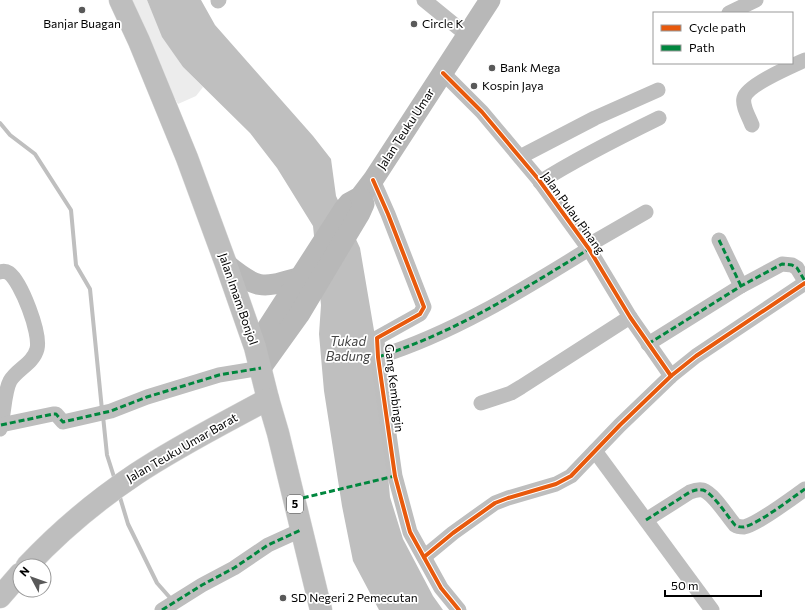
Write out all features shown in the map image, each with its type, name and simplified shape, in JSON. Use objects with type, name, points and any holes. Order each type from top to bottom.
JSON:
[{"type":"highway","name":"Jalan Imam Bonjol","points":[[120,0],[162,96],[226,264],[255,347],[278,432],[321,610]]},
{"type":"highway","name":"Jalan Teuku Umar Barat","points":[[35,558],[46,546],[101,499],[135,474],[268,399]]},
{"type":"highway","points":[[0,597],[12,583]]},
{"type":"main road","name":"Jalan Teuku Umar","points":[[255,347],[308,277],[490,0]]},
{"type":"main road","points":[[226,264],[246,280],[262,286],[308,277]]},
{"type":"main road","name":"Jalan Teuku Umar","points":[[261,368],[299,316],[308,277]]},
{"type":"street","points":[[424,0],[467,35]]},
{"type":"street","points":[[731,12],[756,0]]},
{"type":"street","points":[[752,125],[745,107],[744,98],[746,92],[757,84],[805,60]]},
{"type":"street","name":"Jalan Pulau Pinang","points":[[443,73],[482,112],[540,182],[588,248],[630,317],[671,376]]},
{"type":"street","points":[[520,157],[595,118],[658,90]]},
{"type":"street","points":[[540,182],[574,161],[659,118]]},
{"type":"street","name":"Gang Kembingin","points":[[372,180],[388,214],[424,308],[420,314],[377,338],[378,358],[395,476],[410,532],[441,588],[459,610]]},
{"type":"street","points":[[378,358],[410,346],[475,316],[520,291],[646,212]]},
{"type":"street","points":[[719,240],[741,286]]},
{"type":"street","points":[[424,557],[453,533],[495,503],[548,487],[565,480],[578,470],[642,403],[671,376],[696,356],[805,282],[797,268],[792,265],[787,264],[777,266],[741,286],[648,344]]},
{"type":"street","points":[[0,272],[9,273],[28,306],[32,317],[38,347],[28,364],[5,384],[1,427],[53,414],[56,414],[63,422],[100,414],[148,397],[219,375],[261,368]]},
{"type":"street","points":[[481,402],[511,393],[630,317]]},
{"type":"street","points":[[595,451],[712,610]]},
{"type":"street","points":[[646,520],[697,489],[704,491],[711,496],[735,525],[745,527],[753,524],[805,489]]},
{"type":"street","points":[[171,604],[214,578],[234,568],[268,545],[302,530]]},
{"type":"shaded area","points":[[126,0],[147,0],[163,37],[183,67],[203,87],[196,96],[178,104]]},
{"type":"water","name":"Tukad Badung","points":[[147,0],[201,0],[215,25],[313,136],[331,159],[336,196],[360,248],[376,342],[390,497],[403,539],[433,596],[443,610],[379,610],[353,561],[342,506],[324,391],[319,334],[321,305],[313,226],[277,168],[250,133],[183,67],[162,37]]},
{"type":"waterway","points":[[0,123],[10,135],[35,154],[71,210],[76,265],[90,289],[102,410]]},
{"type":"waterway","points":[[103,416],[107,455],[115,480]]},
{"type":"waterway","points":[[119,494],[128,524],[157,583],[172,600]]},
{"type":"marked path","points":[[719,240],[741,286]]},
{"type":"marked path","points":[[378,357],[433,336],[486,310],[589,249]]},
{"type":"marked path","points":[[648,344],[741,286],[782,264],[792,265],[797,268],[805,281]]},
{"type":"marked path","points":[[1,425],[53,414],[56,414],[63,422],[111,411],[147,397],[219,375],[261,368]]},
{"type":"marked path","points":[[294,500],[395,476]]},
{"type":"marked path","points":[[646,520],[690,492],[703,490],[712,496],[735,525],[744,527],[758,521],[805,489]]},
{"type":"marked path","points":[[162,610],[202,585],[234,568],[268,545],[301,530]]},
{"type":"cycle path","points":[[443,73],[482,112],[539,180],[589,249],[630,317],[671,376]]},
{"type":"cycle path","points":[[373,180],[388,214],[424,307],[420,314],[377,338],[378,357],[395,476],[410,532],[441,588],[459,610]]},
{"type":"cycle path","points":[[424,557],[453,533],[495,503],[556,484],[571,476],[620,425],[671,376],[696,356],[805,283]]},
{"type":"place","name":"Banjar Buagan","points":[[82,10]]},
{"type":"place","name":"Circle K","points":[[414,24]]},
{"type":"place","name":"Bank Mega","points":[[492,68]]},
{"type":"place","name":"Kospin Jaya","points":[[474,86]]},
{"type":"place","name":"SD Negeri 2 Pemecutan","points":[[283,598]]}]
